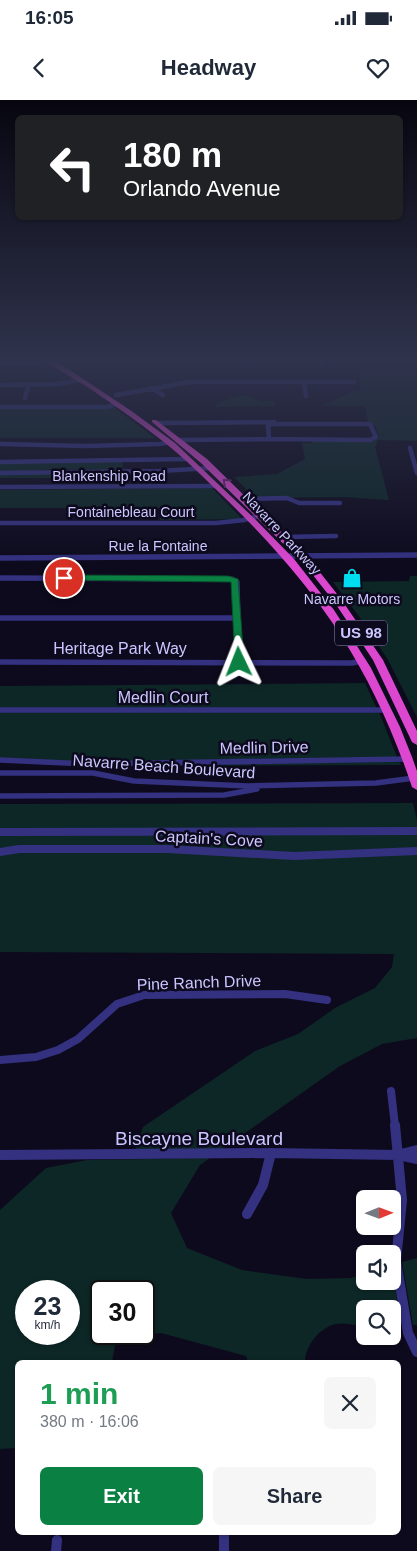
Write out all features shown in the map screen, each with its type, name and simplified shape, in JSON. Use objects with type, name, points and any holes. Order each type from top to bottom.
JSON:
[{"type":"highway","name":"Navarre Parkway","points":[[151,429],[169,442],[250,518],[288,557],[329,609],[362,661],[408,759],[416,782]]},
{"type":"highway","name":"Navarre Parkway","points":[[165,429],[212,468],[284,537],[338,600],[385,672],[417,741]]},
{"type":"highway","points":[[363,636],[366,647],[365,657],[362,661],[376,667],[405,724],[417,741]]},
{"type":"street","points":[[268,429],[269,439]]},
{"type":"street","points":[[180,440],[370,440],[376,437],[373,429]]},
{"type":"street","points":[[0,444],[87,446],[161,444],[169,442]]},
{"type":"street","points":[[410,448],[417,472]]},
{"type":"street","points":[[0,462],[188,460]]},
{"type":"street","points":[[0,473],[60,470],[199,470],[212,468]]},
{"type":"street","name":"Blankenship Road","points":[[0,488],[217,486]]},
{"type":"street","points":[[245,499],[287,498],[299,503],[340,503]]},
{"type":"street","name":"Fontainebleau Court","points":[[0,523],[216,523],[261,515]]},
{"type":"street","points":[[284,537],[336,536]]},
{"type":"street","name":"Rue la Fontaine","points":[[256,557],[274,552],[278,547]]},
{"type":"street","name":"Rue la Fontaine","points":[[0,558],[417,555]]},
{"type":"street","points":[[0,578],[232,579],[236,582],[239,662]]},
{"type":"street","points":[[0,618],[238,618]]},
{"type":"street","name":"Heritage Park Way","points":[[0,662],[352,663],[362,661]]},
{"type":"street","name":"Medlin Court","points":[[0,710],[386,710]]},
{"type":"street","name":"Medlin Drive","points":[[0,760],[88,764],[408,759]]},
{"type":"street","name":"Navarre Beach Boulevard","points":[[0,774],[92,773],[134,781],[267,786]]},
{"type":"street","points":[[267,786],[416,782]]},
{"type":"street","name":"Navarre Beach Boulevard","points":[[0,796],[224,795],[267,786]]},
{"type":"street","points":[[0,832],[417,831]]},
{"type":"street","name":"Captain's Cove","points":[[0,852],[19,849],[167,849],[294,856],[417,851]]},
{"type":"street","name":"Pine Ranch Drive","points":[[0,1060],[25,1059],[56,1052],[79,1039],[113,1006],[130,999],[162,995],[301,995],[327,1000]]},
{"type":"street","points":[[391,1091],[399,1155],[402,1200],[396,1261],[408,1333],[417,1352]]},
{"type":"street","name":"Biscayne Boulevard","points":[[399,1155],[417,1150]]},
{"type":"street","points":[[247,1214],[260,1196],[271,1153]]},
{"type":"street","name":"Biscayne Boulevard","points":[[0,1155],[271,1153],[399,1155],[417,1159]]},
{"type":"street","points":[[224,1535],[224,1551]]},
{"type":"green space","points":[[0,429],[142,429],[155,438],[0,438]]},
{"type":"green space","points":[[376,429],[417,429],[417,441],[378,440],[375,447],[389,500],[344,497],[255,498],[234,477],[277,474],[305,459],[302,443],[312,443],[312,441],[372,441],[379,437]]},
{"type":"green space","points":[[123,461],[122,470],[60,469],[0,472],[0,463]]},
{"type":"green space","points":[[122,472],[121,478],[0,478],[0,474]]},
{"type":"green space","points":[[212,488],[242,519],[160,520],[160,508],[0,508],[0,490]]},
{"type":"green space","points":[[410,576],[417,576],[417,717],[388,660],[333,582],[409,581]]},
{"type":"green space","points":[[365,683],[377,709],[0,708],[0,686]]},
{"type":"green space","points":[[0,712],[379,712],[397,757],[89,762],[0,758]]},
{"type":"green space","points":[[399,761],[401,765],[97,766]]},
{"type":"green space","points":[[413,803],[417,820],[417,848],[294,853],[0,850],[0,804]]},
{"type":"green space","points":[[19,851],[417,853],[417,1038],[382,1044],[340,1066],[221,1150],[135,1150],[143,1127],[255,1051],[298,1034],[335,1008],[375,988],[392,967],[394,954],[0,952],[0,854]]},
{"type":"green space","points":[[210,1158],[200,1165],[171,1213],[187,1248],[242,1270],[307,1279],[356,1277],[356,1290],[396,1290],[397,1300],[356,1300],[356,1325],[340,1324],[324,1329],[314,1338],[305,1360],[247,1360],[246,1356],[161,1333],[155,1334],[155,1280],[90,1280],[90,1345],[115,1345],[112,1360],[15,1360],[15,1448],[0,1449],[0,1210],[46,1168],[87,1160]]},
{"type":"green space","points":[[417,1258],[417,1325],[413,1325],[402,1262]]},
{"type":"building","points":[[347,570],[356,570],[357,576],[348,576]]},
{"type":"place","name":"Navarre Motors","points":[[352,578]]},
{"type":"route","points":[[64,578],[232,579],[236,582],[239,662]]}]
